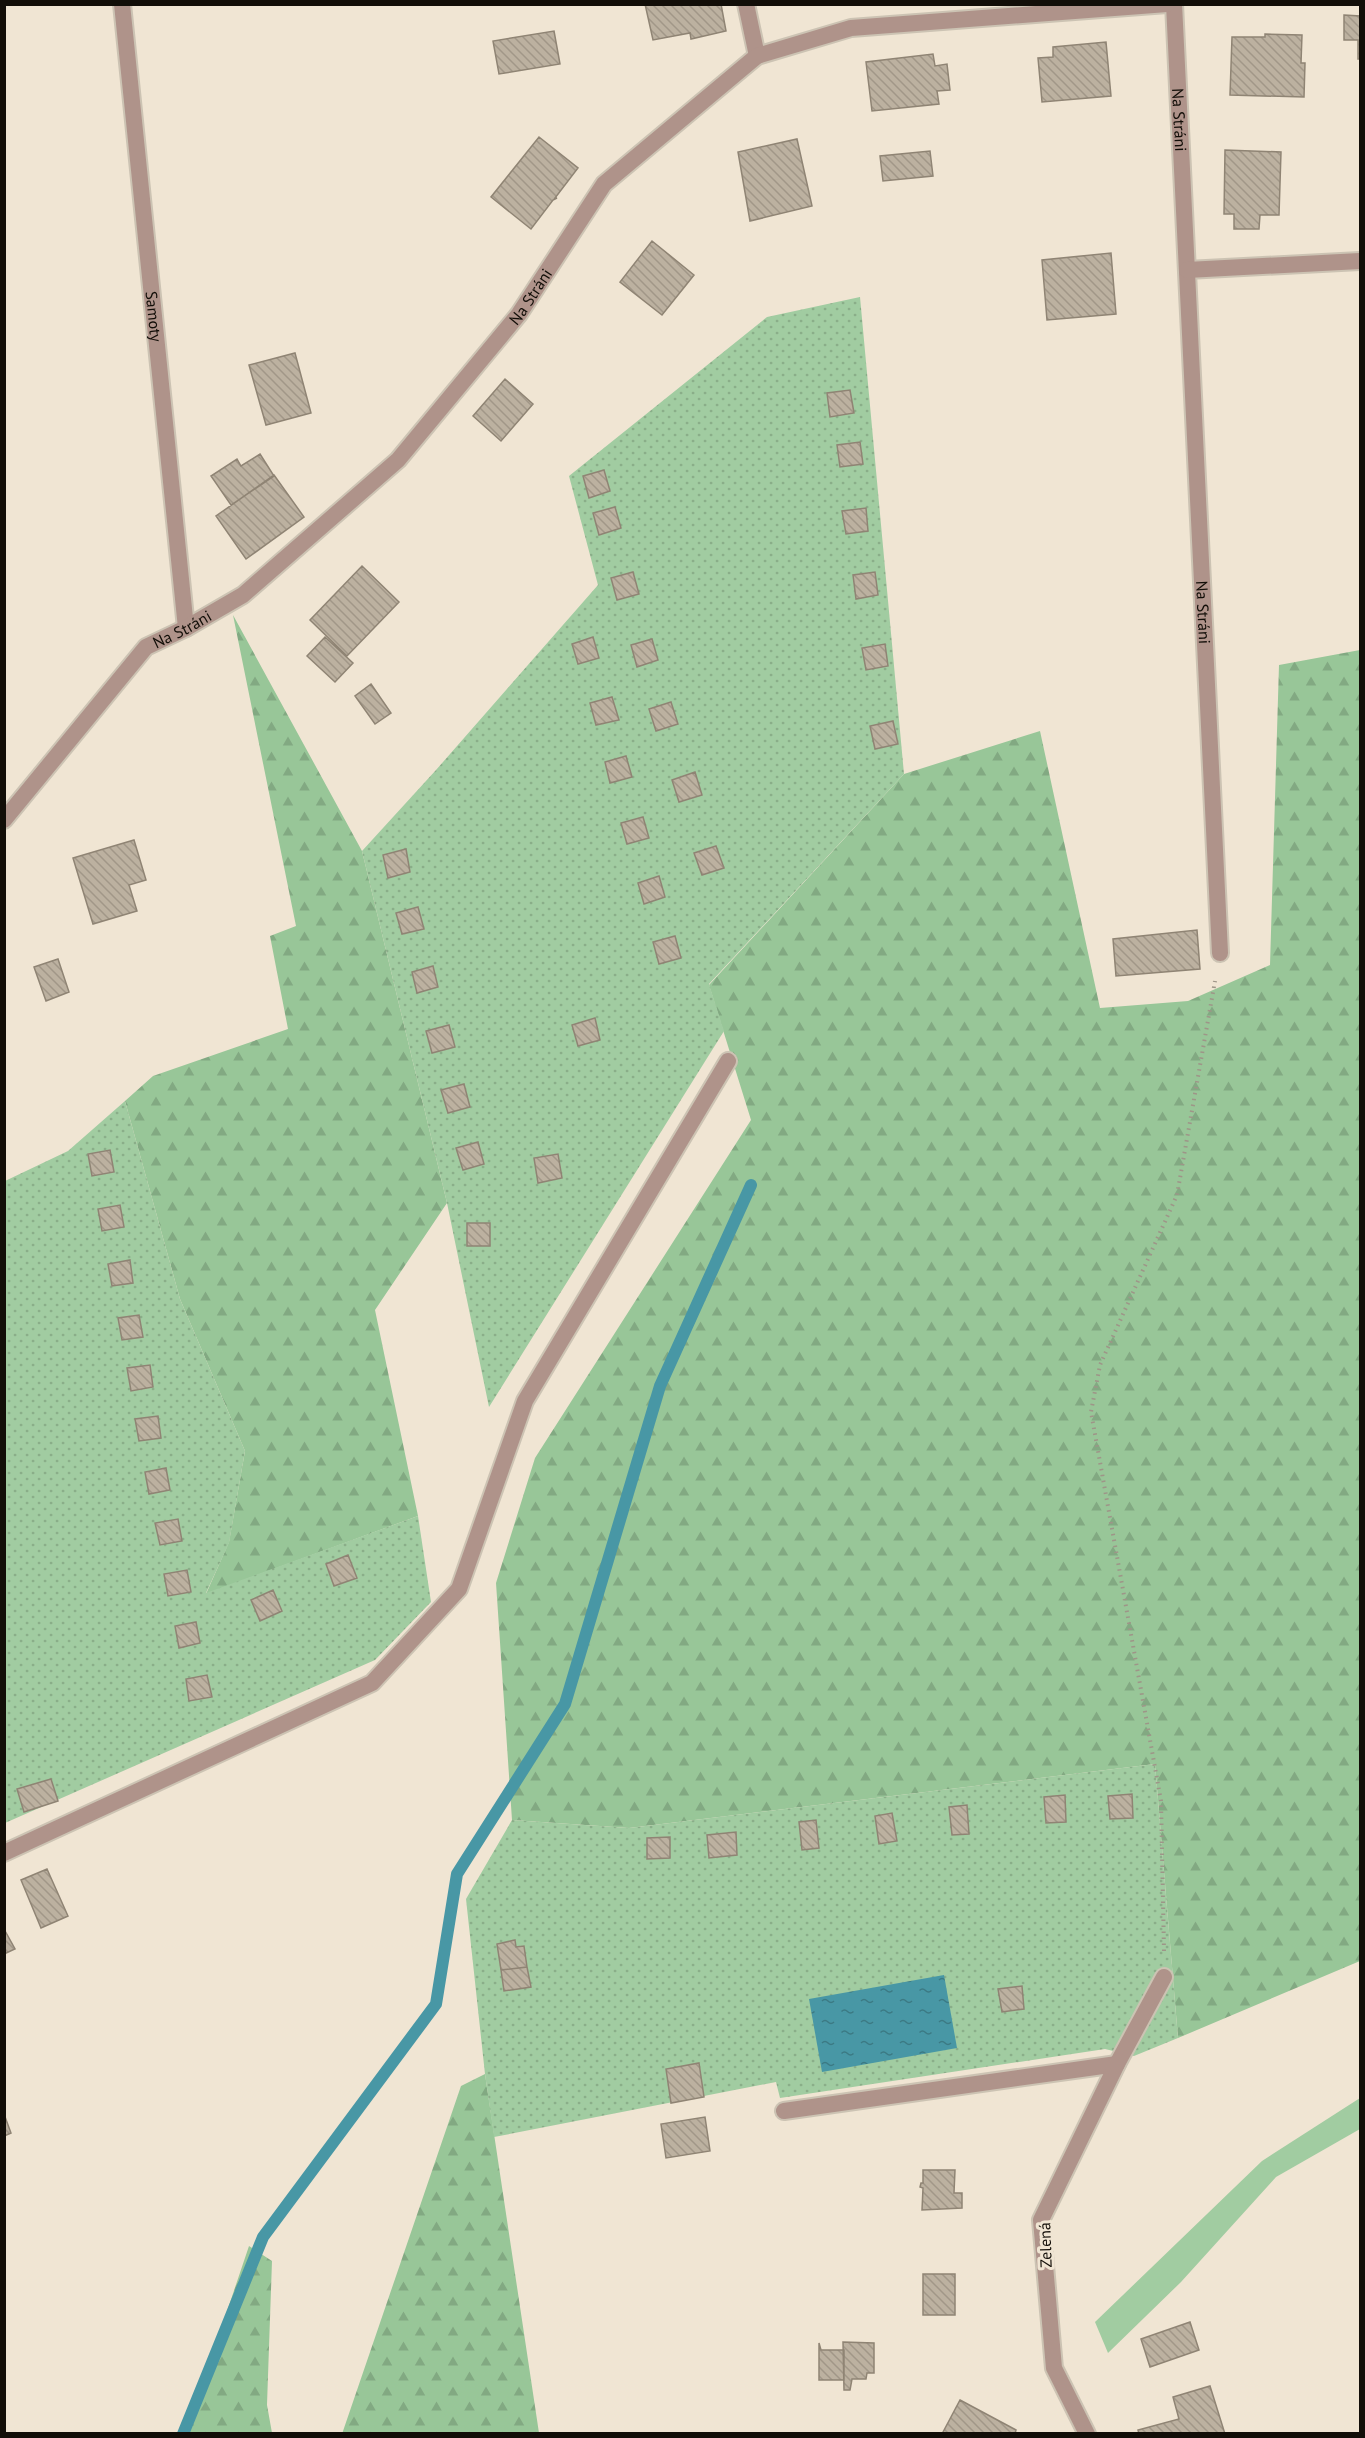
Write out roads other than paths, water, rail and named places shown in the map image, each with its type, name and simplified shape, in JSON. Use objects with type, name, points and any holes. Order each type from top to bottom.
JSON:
[{"type":"street","name":"Samoty","points":[[122,4],[186,628]]},
{"type":"street","points":[[746,4],[757,56]]},
{"type":"street","name":"Na Stráni","points":[[4,820],[146,647],[186,628],[243,595],[398,460],[519,314],[604,184],[757,56],[851,28],[1167,4]]},
{"type":"street","name":"Na Stráni","points":[[1173,4],[1220,953]]},
{"type":"street","points":[[1187,270],[1360,261]]},
{"type":"street","points":[[4,1853],[372,1683],[459,1589],[525,1401],[728,1061]]},
{"type":"street","name":"Zelená","points":[[1088,2433],[1054,2368],[1041,2220],[1117,2064],[1164,1977]]},
{"type":"street","points":[[784,2111],[1117,2064]]},
{"type":"water","points":[[944,1975],[957,2048],[822,2072],[809,1999]]},
{"type":"waterway","points":[[183,2434],[263,2237],[436,2004],[457,1874],[565,1704],[660,1386],[751,1185]]}]
